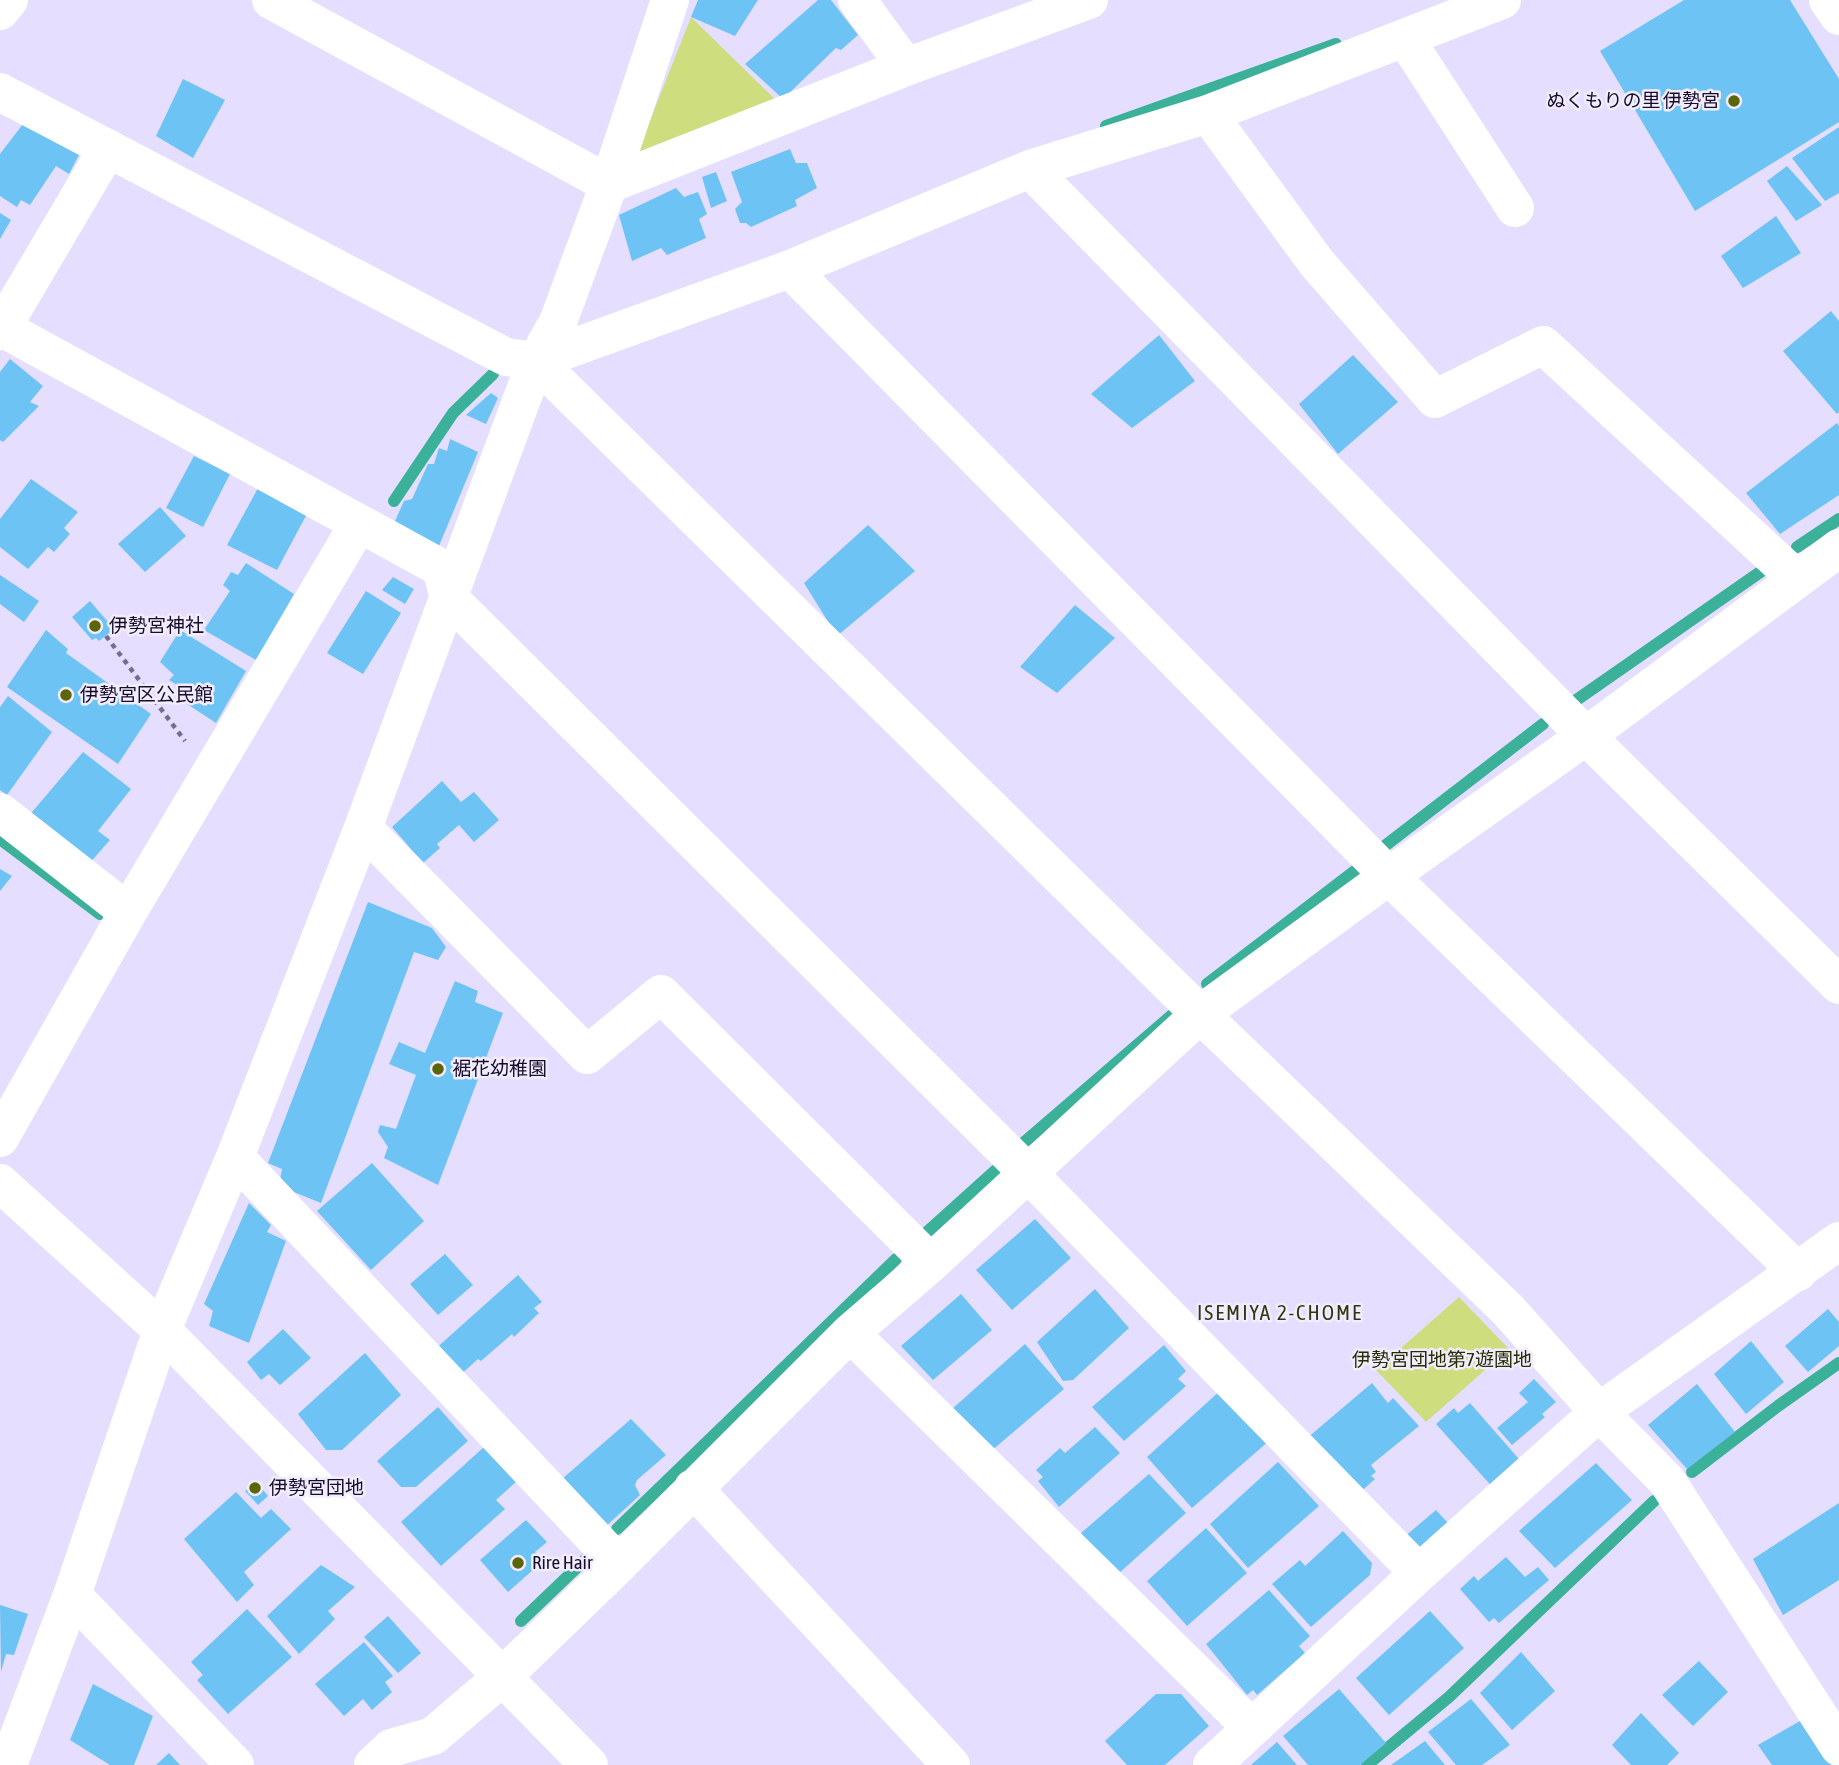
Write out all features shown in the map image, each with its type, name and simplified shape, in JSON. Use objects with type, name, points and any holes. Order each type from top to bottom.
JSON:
[{"type":"street","points":[[0,11],[9,0]]},
{"type":"street","points":[[271,0],[609,184]]},
{"type":"street","points":[[8,1765],[72,1595],[162,1329],[235,1157],[363,828],[536,361],[558,322],[609,184],[670,0]]},
{"type":"street","points":[[857,0],[906,67]]},
{"type":"street","points":[[609,184],[906,67],[1089,0]]},
{"type":"street","points":[[0,92],[506,357],[536,361],[790,269],[1030,169],[1208,114],[1502,0]]},
{"type":"street","points":[[1829,0],[1839,16]]},
{"type":"street","points":[[1405,38],[1515,208]]},
{"type":"street","points":[[1208,114],[1316,262],[1435,399],[1543,345],[1797,579]]},
{"type":"street","points":[[108,148],[1,330],[441,568],[449,598],[1029,1174],[1419,1573]]},
{"type":"street","points":[[1030,169],[1586,736],[1839,985]]},
{"type":"street","points":[[790,269],[1388,876],[1798,1272]]},
{"type":"street","points":[[536,361],[1200,1014],[1508,1310],[1599,1412],[1667,1481],[1839,1747]]},
{"type":"street","points":[[0,1138],[128,912],[358,525]]},
{"type":"street","points":[[373,1765],[391,1748],[433,1736],[501,1678],[850,1333],[1029,1174],[1200,1014],[1388,876],[1586,736],[1839,548]]},
{"type":"street","points":[[0,812],[128,912]]},
{"type":"street","points":[[363,828],[587,1055],[662,995],[931,1263]]},
{"type":"street","points":[[235,1157],[619,1564]]},
{"type":"street","points":[[0,1183],[162,1329],[589,1765]]},
{"type":"street","points":[[1212,1765],[1419,1573],[1599,1412],[1839,1241]]},
{"type":"street","points":[[850,1333],[1251,1727]]},
{"type":"street","points":[[693,1488],[951,1765]]},
{"type":"street","points":[[72,1595],[235,1765]]},
{"type":"path","points":[[106,636],[210,774]]},
{"type":"green space","points":[[691,17],[780,104],[634,161]]},
{"type":"green space","name":"伊勢宮団地第7遊園地","points":[[1459,1297],[1509,1349],[1426,1422],[1376,1370]]},
{"type":"building","points":[[698,0],[758,0],[735,36],[691,17]]},
{"type":"building","points":[[818,0],[831,0],[858,35],[841,50],[836,48],[783,99],[745,64]]},
{"type":"building","name":"ぬくもりの里 伊勢宮","points":[[1684,0],[1790,0],[1839,79],[1839,122],[1695,211],[1600,51]]},
{"type":"building","points":[[183,79],[225,100],[193,158],[156,136]]},
{"type":"building","points":[[23,124],[79,155],[69,174],[56,166],[30,205],[21,200],[17,207],[0,196],[0,154]]},
{"type":"building","points":[[1839,127],[1839,193],[1825,201],[1792,158]]},
{"type":"building","points":[[790,149],[796,163],[807,163],[817,188],[795,200],[797,206],[751,227],[740,223],[735,209],[742,202],[731,172]]},
{"type":"building","points":[[1787,166],[1822,205],[1796,221],[1767,181]]},
{"type":"building","points":[[716,172],[727,201],[711,208],[702,177]]},
{"type":"building","points":[[676,188],[684,197],[698,192],[707,214],[699,219],[706,238],[667,255],[661,248],[632,261],[619,215]]},
{"type":"building","points":[[0,213],[11,220],[0,239]]},
{"type":"building","points":[[1776,216],[1801,253],[1743,288],[1721,256]]},
{"type":"building","points":[[1831,311],[1839,321],[1837,414],[1783,351]]},
{"type":"building","points":[[1159,335],[1195,381],[1132,428],[1091,394]]},
{"type":"building","points":[[1353,355],[1398,402],[1338,454],[1299,404]]},
{"type":"building","points":[[10,359],[43,386],[30,402],[39,406],[3,442],[0,440],[0,372]]},
{"type":"building","points":[[491,393],[498,398],[486,424],[466,415]]},
{"type":"building","points":[[1837,423],[1839,495],[1780,534],[1746,493]]},
{"type":"building","points":[[450,439],[478,452],[439,546],[395,521],[404,501],[412,499],[428,464],[434,464],[439,448],[447,451]]},
{"type":"building","points":[[194,456],[230,474],[203,527],[166,508]]},
{"type":"building","points":[[31,479],[78,512],[64,528],[70,534],[54,552],[48,547],[28,569],[0,547],[0,519]]},
{"type":"building","points":[[258,488],[308,512],[277,570],[227,545]]},
{"type":"building","points":[[160,507],[186,536],[145,572],[118,544]]},
{"type":"building","points":[[868,525],[915,571],[837,636],[804,583]]},
{"type":"building","points":[[246,563],[294,594],[256,660],[204,630],[230,591],[223,585],[231,572],[238,575]]},
{"type":"building","points":[[0,575],[39,601],[24,622],[0,604]]},
{"type":"building","points":[[393,577],[414,589],[405,604],[382,590]]},
{"type":"building","points":[[366,591],[401,613],[363,674],[327,653]]},
{"type":"building","points":[[90,601],[114,629],[99,641],[96,638],[92,640],[72,617]]},
{"type":"building","points":[[1075,605],[1115,638],[1057,693],[1020,667]]},
{"type":"building","points":[[46,630],[68,649],[66,653],[151,714],[118,764],[7,687]]},
{"type":"building","points":[[180,630],[246,671],[216,723],[184,702],[192,694],[169,680],[174,675],[160,662]]},
{"type":"building","points":[[8,696],[52,732],[7,795],[0,790],[0,707]]},
{"type":"building","points":[[83,752],[131,789],[98,831],[110,840],[88,865],[27,818]]},
{"type":"building","points":[[442,781],[461,802],[474,792],[499,820],[474,842],[459,825],[437,844],[440,848],[423,863],[392,827]]},
{"type":"building","points":[[0,869],[12,876],[0,891]]},
{"type":"building","points":[[368,902],[432,928],[446,947],[438,960],[414,952],[321,1203],[289,1190],[280,1180],[282,1169],[268,1163]]},
{"type":"building","points":[[455,981],[478,991],[475,1002],[503,1013],[438,1185],[384,1158],[388,1147],[378,1132],[380,1125],[396,1129],[416,1075],[389,1064],[399,1042],[425,1053]]},
{"type":"building","points":[[372,1163],[424,1221],[371,1270],[317,1211]]},
{"type":"building","points":[[249,1203],[271,1225],[267,1232],[286,1241],[249,1343],[209,1326],[213,1311],[204,1304]]},
{"type":"building","points":[[1035,1219],[1071,1258],[1012,1310],[976,1270]]},
{"type":"building","points":[[445,1254],[473,1285],[438,1315],[410,1284]]},
{"type":"building","points":[[518,1275],[542,1302],[534,1308],[539,1313],[514,1337],[512,1334],[457,1378],[433,1351]]},
{"type":"building","points":[[1095,1289],[1129,1328],[1073,1380],[1063,1381],[1037,1342]]},
{"type":"building","points":[[961,1294],[992,1330],[933,1380],[901,1346]]},
{"type":"building","points":[[1828,1309],[1839,1322],[1839,1346],[1808,1372],[1785,1346]]},
{"type":"building","points":[[283,1329],[311,1358],[280,1385],[269,1374],[261,1380],[247,1362]]},
{"type":"building","points":[[1751,1341],[1784,1382],[1746,1414],[1714,1374]]},
{"type":"building","points":[[1025,1344],[1064,1389],[990,1452],[952,1409]]},
{"type":"building","points":[[1164,1345],[1186,1371],[1178,1379],[1186,1386],[1124,1441],[1092,1407]]},
{"type":"building","points":[[365,1353],[401,1395],[342,1450],[326,1450],[298,1414]]},
{"type":"building","points":[[1534,1379],[1556,1402],[1542,1414],[1545,1417],[1512,1445],[1497,1428],[1528,1402],[1519,1393]]},
{"type":"building","points":[[1372,1383],[1388,1403],[1393,1398],[1419,1426],[1371,1465],[1376,1472],[1371,1476],[1375,1479],[1357,1495],[1306,1439]]},
{"type":"building","points":[[1697,1384],[1735,1432],[1687,1469],[1648,1425]]},
{"type":"building","points":[[1222,1389],[1270,1440],[1192,1508],[1147,1457]]},
{"type":"building","points":[[1470,1403],[1525,1466],[1496,1491],[1436,1424],[1454,1408],[1458,1413]]},
{"type":"building","points":[[438,1407],[468,1441],[416,1487],[401,1487],[377,1461]]},
{"type":"building","points":[[631,1419],[666,1455],[637,1480],[635,1485],[640,1495],[604,1528],[562,1479]]},
{"type":"building","points":[[1095,1427],[1120,1453],[1059,1507],[1038,1481],[1043,1477],[1036,1470],[1060,1448],[1065,1453]]},
{"type":"building","points":[[484,1447],[517,1481],[496,1500],[505,1509],[441,1566],[401,1522]]},
{"type":"building","points":[[1278,1462],[1319,1506],[1248,1568],[1210,1524]]},
{"type":"building","points":[[1596,1463],[1632,1500],[1555,1568],[1519,1531]]},
{"type":"building","points":[[1149,1474],[1186,1513],[1118,1574],[1080,1534]]},
{"type":"building","points":[[256,1481],[268,1496],[258,1505],[245,1491]]},
{"type":"building","points":[[236,1492],[261,1518],[271,1509],[291,1529],[244,1572],[254,1585],[237,1602],[184,1539]]},
{"type":"building","points":[[1839,1503],[1839,1580],[1783,1615],[1753,1559]]},
{"type":"building","points":[[1436,1510],[1458,1534],[1426,1563],[1403,1538]]},
{"type":"building","points":[[526,1520],[547,1542],[535,1552],[543,1561],[508,1592],[480,1560]]},
{"type":"building","points":[[1206,1528],[1247,1573],[1187,1626],[1147,1581]]},
{"type":"building","points":[[1343,1531],[1372,1563],[1370,1575],[1311,1627],[1272,1584],[1300,1560],[1305,1566]]},
{"type":"building","points":[[1506,1557],[1525,1577],[1538,1567],[1549,1580],[1499,1623],[1494,1618],[1489,1622],[1460,1589],[1474,1576],[1478,1581]]},
{"type":"building","points":[[321,1565],[355,1587],[328,1611],[335,1619],[299,1654],[267,1616]]},
{"type":"building","points":[[1269,1590],[1310,1636],[1299,1646],[1305,1653],[1257,1695],[1253,1690],[1247,1695],[1206,1644]]},
{"type":"building","points":[[0,1605],[28,1614],[14,1655],[6,1654],[1,1672]]},
{"type":"building","points":[[247,1609],[292,1657],[228,1714],[197,1680],[203,1675],[191,1662]]},
{"type":"building","points":[[1430,1611],[1464,1648],[1389,1715],[1356,1678]]},
{"type":"building","points":[[388,1616],[421,1653],[398,1673],[364,1637]]},
{"type":"building","points":[[364,1642],[393,1676],[385,1682],[392,1692],[372,1710],[363,1699],[344,1716],[315,1684]]},
{"type":"building","points":[[1521,1652],[1555,1691],[1512,1730],[1480,1693]]},
{"type":"building","points":[[1699,1661],[1728,1692],[1693,1726],[1662,1695]]},
{"type":"building","points":[[93,1684],[153,1716],[134,1765],[110,1765],[70,1740]]},
{"type":"building","points":[[1339,1689],[1386,1743],[1360,1765],[1308,1765],[1283,1736]]},
{"type":"building","points":[[1156,1694],[1181,1694],[1209,1726],[1165,1765],[1127,1765],[1105,1741]]},
{"type":"building","points":[[1471,1699],[1510,1745],[1482,1765],[1456,1765],[1428,1732]]},
{"type":"building","points":[[1641,1713],[1679,1753],[1667,1765],[1631,1765],[1612,1745]]},
{"type":"building","points":[[1807,1717],[1835,1762],[1831,1765],[1772,1765],[1758,1745]]},
{"type":"building","points":[[1425,1741],[1445,1765],[1391,1765]]},
{"type":"building","points":[[1277,1742],[1297,1765],[1251,1765]]},
{"type":"building","points":[[169,1753],[180,1765],[156,1765]]},
{"type":"waterway","points":[[1106,126],[1336,44]]},
{"type":"waterway","points":[[394,501],[453,413],[493,374]]},
{"type":"waterway","points":[[1797,547],[1839,519]]},
{"type":"waterway","points":[[1575,701],[1766,568]]},
{"type":"waterway","points":[[1386,845],[1543,724]]},
{"type":"waterway","points":[[0,839],[100,914]]},
{"type":"waterway","points":[[1207,984],[1356,870]]},
{"type":"waterway","points":[[1021,1145],[1172,1015]]},
{"type":"waterway","points":[[926,1233],[996,1170]]},
{"type":"waterway","points":[[617,1529],[896,1259]]},
{"type":"waterway","points":[[1692,1472],[1839,1363]]},
{"type":"waterway","points":[[1367,1765],[1449,1697],[1654,1501]]},
{"type":"waterway","points":[[521,1621],[590,1555]]},
{"type":"place","name":"ぬくもりの里 伊勢宮","points":[[1734,101]]},
{"type":"place","name":"伊勢宮神社","points":[[95,626]]},
{"type":"place","name":"伊勢宮区公民館","points":[[66,695]]},
{"type":"place","name":"裾花幼稚園","points":[[438,1069]]},
{"type":"place","name":"伊勢宮団地","points":[[255,1488]]},
{"type":"place","name":"Rire Hair","points":[[518,1563]]},
{"type":"district","name":"ISEMIYA 2-CHOME","points":[[1280,1313]]}]
